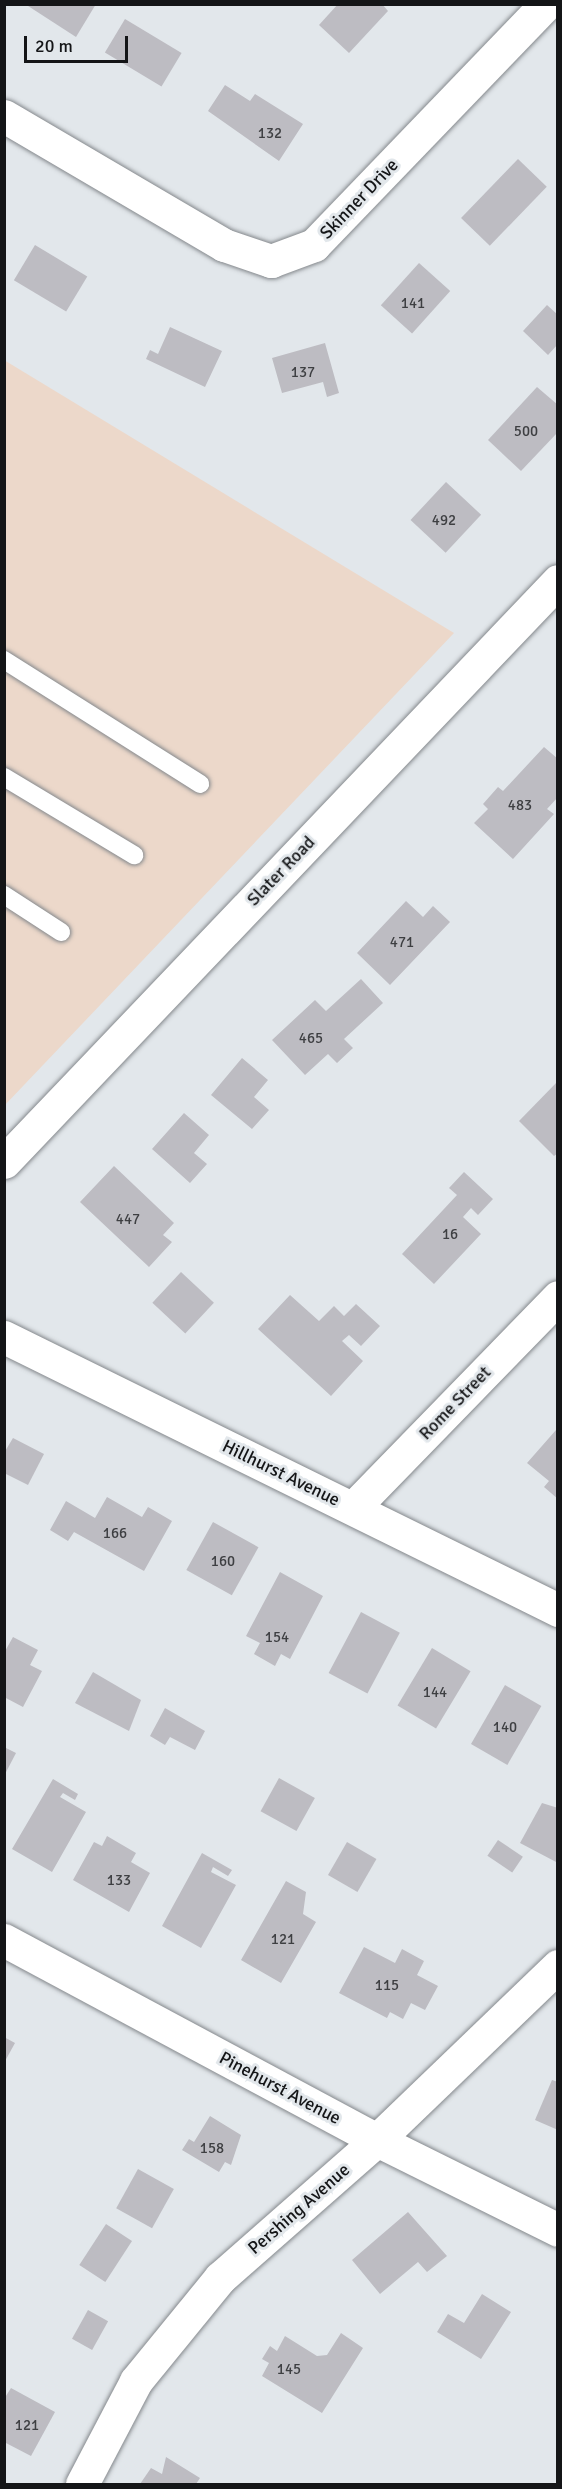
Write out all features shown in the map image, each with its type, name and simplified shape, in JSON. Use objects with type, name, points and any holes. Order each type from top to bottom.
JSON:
[{"type":"street","name":"Skinner Drive","points":[[4,117],[224,245],[271,261],[314,245],[546,4]]},
{"type":"street","name":"Slater Road","points":[[4,1162],[557,582]]},
{"type":"street","name":"Rome Street","points":[[353,1509],[558,1297]]},
{"type":"street","name":"Hillhurst Avenue","points":[[4,1337],[558,1610]]},
{"type":"street","name":"Pinehurst Avenue","points":[[4,1940],[377,2140],[558,2230]]},
{"type":"street","name":"Pershing Avenue","points":[[82,2484],[136,2381],[219,2278],[377,2140],[558,1966]]},
{"type":"lane","points":[[4,660],[200,784]]},
{"type":"lane","points":[[4,777],[134,855]]},
{"type":"lane","points":[[4,895],[61,932]]},
{"type":"shaded area","points":[[4,360],[454,633],[5,1105],[4,1105]]},
{"type":"building","points":[[25,4],[96,4],[76,37]]},
{"type":"building","points":[[338,4],[382,4],[388,11],[349,53],[319,25]]},
{"type":"building","points":[[125,19],[182,53],[161,86],[105,52]]},
{"type":"building","points":[[225,85],[250,101],[255,94],[303,124],[279,161],[208,111]]},
{"type":"building","points":[[518,159],[547,187],[490,246],[461,218]]},
{"type":"building","points":[[35,245],[87,276],[66,312],[14,280]]},
{"type":"building","points":[[419,263],[450,291],[412,333],[381,305]]},
{"type":"building","points":[[547,305],[558,315],[558,344],[548,355],[523,331]]},
{"type":"building","points":[[170,327],[222,351],[205,387],[146,359],[150,350],[158,354]]},
{"type":"building","points":[[325,343],[339,393],[327,397],[323,382],[282,393],[272,358]]},
{"type":"building","points":[[537,387],[558,405],[558,432],[521,471],[488,440]]},
{"type":"building","points":[[446,482],[481,515],[446,553],[411,520]]},
{"type":"building","points":[[544,747],[558,759],[558,797],[547,809],[554,814],[513,859],[474,823],[488,809],[483,804],[498,787],[503,791]]},
{"type":"building","points":[[406,901],[423,917],[433,906],[450,922],[390,985],[357,953]]},
{"type":"building","points":[[361,979],[383,1003],[344,1039],[353,1048],[337,1063],[328,1054],[305,1075],[272,1040],[315,1000],[326,1011]]},
{"type":"building","points":[[242,1058],[268,1080],[254,1097],[269,1110],[252,1129],[211,1095]]},
{"type":"building","points":[[558,1081],[558,1153],[554,1156],[519,1121]]},
{"type":"building","points":[[184,1113],[209,1135],[194,1153],[207,1164],[190,1183],[152,1149]]},
{"type":"building","points":[[114,1166],[174,1223],[163,1235],[172,1242],[149,1267],[80,1202]]},
{"type":"building","points":[[464,1172],[493,1199],[478,1215],[471,1208],[463,1217],[481,1234],[434,1284],[402,1254],[457,1195],[449,1188]]},
{"type":"building","points":[[181,1272],[214,1303],[185,1333],[152,1303]]},
{"type":"building","points":[[290,1295],[319,1321],[334,1306],[344,1316],[356,1304],[380,1326],[361,1346],[349,1335],[342,1341],[363,1361],[331,1396],[258,1329]]},
{"type":"building","points":[[556,1430],[558,1432],[558,1499],[544,1487],[549,1481],[527,1463]]},
{"type":"building","points":[[13,1438],[44,1454],[28,1485],[4,1473],[4,1453]]},
{"type":"building","points":[[107,1497],[142,1517],[148,1507],[172,1521],[144,1571],[74,1532],[68,1541],[50,1530],[66,1501],[95,1518]]},
{"type":"building","points":[[213,1522],[258,1547],[232,1595],[186,1570]]},
{"type":"building","points":[[280,1572],[323,1596],[290,1659],[281,1654],[275,1666],[254,1654],[260,1643],[246,1636]]},
{"type":"building","points":[[361,1612],[400,1633],[367,1694],[329,1673]]},
{"type":"building","points":[[13,1637],[38,1650],[30,1665],[42,1671],[23,1707],[4,1697],[4,1653]]},
{"type":"building","points":[[432,1648],[471,1671],[436,1729],[397,1705]]},
{"type":"building","points":[[93,1672],[141,1700],[129,1731],[75,1703]]},
{"type":"building","points":[[505,1685],[541,1706],[507,1765],[471,1744]]},
{"type":"building","points":[[165,1708],[205,1731],[195,1750],[170,1737],[165,1745],[150,1736]]},
{"type":"building","points":[[4,1747],[16,1753],[4,1776]]},
{"type":"building","points":[[279,1778],[315,1798],[296,1831],[261,1811]]},
{"type":"building","points":[[53,1779],[78,1794],[75,1800],[63,1793],[60,1797],[86,1812],[52,1872],[12,1849]]},
{"type":"building","points":[[542,1803],[558,1808],[558,1863],[520,1843]]},
{"type":"building","points":[[107,1836],[136,1853],[131,1862],[150,1873],[129,1912],[73,1880],[94,1842],[102,1846]]},
{"type":"building","points":[[498,1840],[523,1857],[512,1873],[487,1856]]},
{"type":"building","points":[[347,1842],[376,1859],[357,1892],[328,1875]]},
{"type":"building","points":[[202,1853],[232,1870],[228,1876],[213,1867],[211,1872],[236,1885],[201,1948],[162,1926]]},
{"type":"building","points":[[286,1881],[306,1892],[303,1914],[316,1922],[281,1983],[241,1960]]},
{"type":"building","points":[[364,1947],[395,1963],[402,1949],[424,1961],[417,1975],[438,1986],[425,2010],[411,2003],[403,2019],[390,2012],[387,2018],[339,1993]]},
{"type":"building","points":[[4,2037],[15,2043],[4,2063]]},
{"type":"building","points":[[552,2080],[558,2082],[558,2130],[535,2120]]},
{"type":"building","points":[[210,2116],[241,2135],[231,2165],[225,2162],[219,2172],[182,2150],[189,2139],[194,2142]]},
{"type":"building","points":[[138,2169],[174,2189],[152,2228],[116,2208]]},
{"type":"building","points":[[408,2212],[447,2256],[427,2272],[418,2262],[380,2294],[352,2260]]},
{"type":"building","points":[[106,2224],[132,2241],[105,2282],[79,2265]]},
{"type":"building","points":[[482,2294],[511,2312],[481,2359],[437,2332],[448,2314],[464,2323]]},
{"type":"building","points":[[88,2310],[108,2321],[92,2350],[72,2339]]},
{"type":"building","points":[[341,2333],[363,2348],[322,2413],[262,2376],[269,2363],[262,2359],[270,2346],[277,2351],[285,2336],[317,2356],[327,2355]]},
{"type":"building","points":[[11,2388],[55,2412],[31,2456],[4,2442],[4,2399]]},
{"type":"building","points":[[166,2457],[200,2478],[196,2484],[140,2484],[151,2468],[162,2474]]}]
